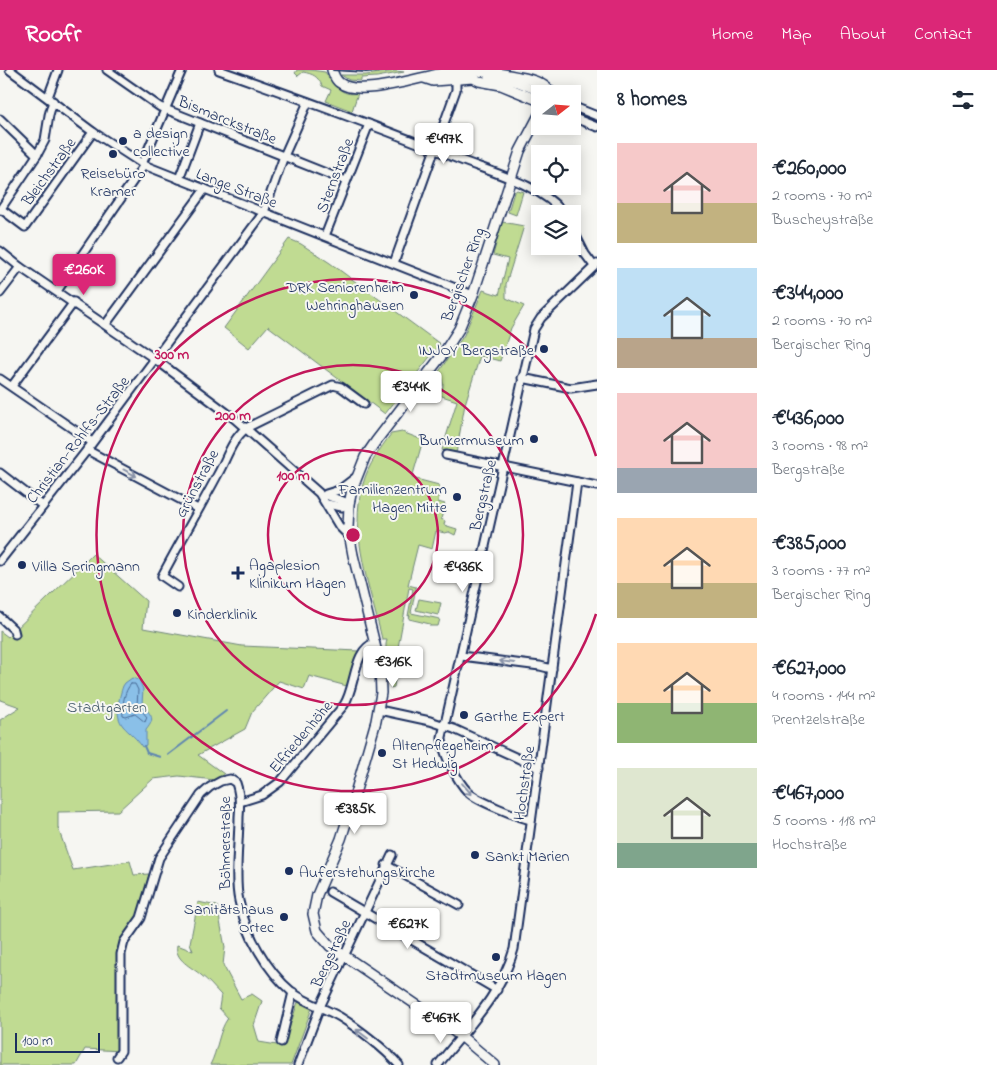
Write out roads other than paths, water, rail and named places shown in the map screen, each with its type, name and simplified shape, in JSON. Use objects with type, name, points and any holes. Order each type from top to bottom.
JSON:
[{"type":"main road","points":[[332,70],[340,83],[353,88],[396,84],[424,78],[431,74],[474,70],[524,77],[542,85]]},
{"type":"main road","points":[[424,78],[433,81],[473,78],[501,85],[531,98]]},
{"type":"main road","name":"Bergischer Ring","points":[[495,1065],[462,1037],[330,946],[317,931],[314,920],[314,907],[341,839],[379,710],[381,679],[375,643],[350,536],[349,504],[356,476],[381,433],[453,340],[466,315],[510,179],[520,151],[531,130]]},
{"type":"street","name":"Lange Straße","points":[[10,70],[93,132],[144,163],[179,179],[473,295]]},
{"type":"street","points":[[0,210],[45,140],[51,99],[58,70]]},
{"type":"street","name":"Bismarckstraße","points":[[107,70],[165,109],[346,181]]},
{"type":"street","points":[[57,291],[144,163],[182,70]]},
{"type":"street","points":[[219,70],[434,148],[544,195],[555,205]]},
{"type":"street","points":[[473,78],[478,75],[491,76],[531,88]]},
{"type":"street","points":[[394,264],[456,90],[456,79]]},
{"type":"street","name":"Christian-Rohlfs-Straße","points":[[0,561],[87,450],[264,212],[284,156],[308,102]]},
{"type":"street","points":[[581,110],[597,116]]},
{"type":"street","points":[[0,119],[37,155]]},
{"type":"street","points":[[581,121],[597,127]]},
{"type":"street","points":[[179,179],[200,123]]},
{"type":"street","name":"Sternstraße","points":[[325,236],[369,124]]},
{"type":"street","name":"Bleichstraße","points":[[0,210],[25,227],[93,132]]},
{"type":"street","points":[[106,324],[205,189]]},
{"type":"street","points":[[581,246],[585,254],[596,265]]},
{"type":"street","points":[[0,251],[20,267],[155,358],[246,428],[322,494],[349,504]]},
{"type":"street","name":"Bergstraße","points":[[532,820],[517,816],[470,793],[442,748],[444,726],[447,720],[530,342],[541,318],[596,265]]},
{"type":"street","points":[[0,293],[20,267]]},
{"type":"street","points":[[12,386],[74,302]]},
{"type":"street","points":[[522,378],[571,388],[597,384]]},
{"type":"street","points":[[0,379],[92,442]]},
{"type":"street","name":"Grünstraße","points":[[178,587],[162,576],[219,473],[237,435],[246,428],[333,385],[341,387],[364,404]]},
{"type":"street","points":[[87,450],[198,509]]},
{"type":"street","points":[[446,455],[597,486]]},
{"type":"street","points":[[0,473],[43,506]]},
{"type":"street","points":[[322,494],[339,490],[356,476]]},
{"type":"street","name":"Hochstraße","points":[[438,1065],[462,1037],[497,990],[508,970],[514,950],[577,482]]},
{"type":"street","points":[[322,494],[339,526],[350,536]]},
{"type":"street","points":[[327,504],[342,507],[349,504]]},
{"type":"street","points":[[0,617],[14,630],[15,634]]},
{"type":"street","name":"Elfriedenhöhe","points":[[240,802],[262,795],[280,782],[344,704],[350,692],[362,651],[375,643]]},
{"type":"street","points":[[461,656],[552,669]]},
{"type":"street","points":[[379,710],[430,721],[444,726],[539,768]]},
{"type":"street","name":"Böhmerstraße","points":[[116,1057],[121,1051],[121,954],[124,942],[141,918],[159,858],[195,802],[210,787],[226,779],[234,781],[237,786],[240,802],[237,885],[239,902],[250,935],[260,954],[282,982],[293,992],[341,1018],[373,1042],[399,1065]]},
{"type":"street","name":"Bergstraße","points":[[298,1065],[320,1007],[392,854]]},
{"type":"street","points":[[386,865],[459,905]]},
{"type":"street","points":[[330,892],[497,990]]},
{"type":"street","points":[[281,1042],[293,992]]},
{"type":"water","points":[[132,678],[139,680],[143,689],[142,704],[152,719],[146,730],[146,745],[142,747],[120,722],[118,712],[123,686]]},
{"type":"waterway","points":[[168,755],[226,711]]},
{"type":"waterway","points":[[144,746],[147,753],[160,757]]},
{"type":"railway","points":[[333,70],[366,72],[389,70]]},
{"type":"place","name":"a design collective","points":[[123,141]]},
{"type":"place","name":"Reisebüro Kramer","points":[[113,154]]},
{"type":"place","name":"DRK Seniorenheim Wehringhausen","points":[[414,295]]},
{"type":"place","name":"INJOY Bergstraße","points":[[544,349]]},
{"type":"place","name":"Bunkermuseum","points":[[534,439]]},
{"type":"place","name":"Familienzentrum Hagen Mitte","points":[[457,497]]},
{"type":"place","name":"Villa Springmann","points":[[22,565]]},
{"type":"place","name":"Agaplesion Klinikum Hagen","points":[[238,573]]},
{"type":"place","name":"Kinderklinik","points":[[177,613]]},
{"type":"place","name":"Garthe Expert","points":[[464,715]]},
{"type":"place","name":"Altenpflegeheim St Hedwig","points":[[382,753]]},
{"type":"place","name":"Sankt Marien","points":[[475,855]]},
{"type":"place","name":"Auferstehungskirche","points":[[289,871]]},
{"type":"place","name":"Sanitätshaus Ortec","points":[[284,917]]},
{"type":"place","name":"Stadtmuseum Hagen","points":[[496,957]]},
{"type":"park label","name":"Stadtgarten","points":[[107,706]]}]
